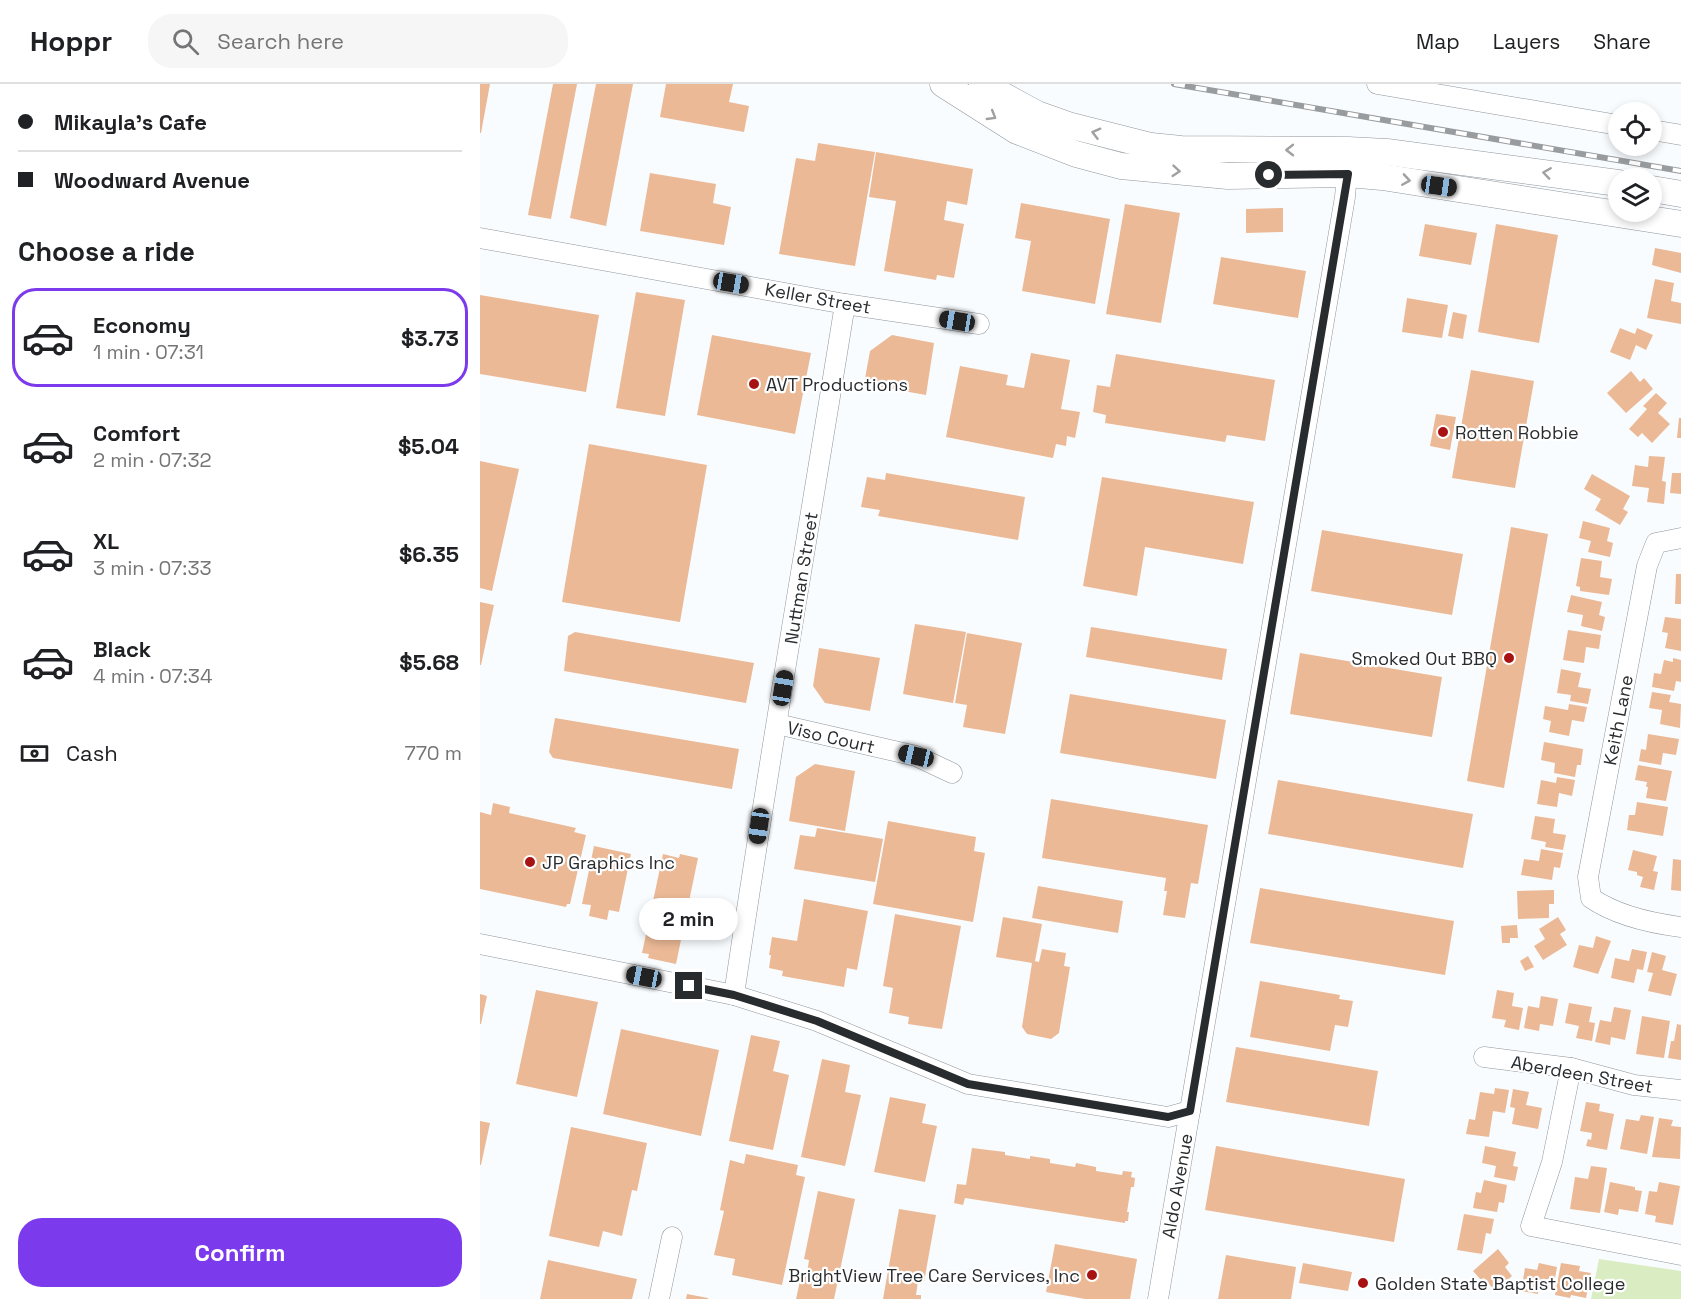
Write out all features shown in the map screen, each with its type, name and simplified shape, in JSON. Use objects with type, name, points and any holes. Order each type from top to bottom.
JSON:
[{"type":"main road","points":[[942,84],[1017,131],[1076,154],[1121,166],[1228,176],[1348,162],[1387,152],[1608,181]]},
{"type":"main road","points":[[982,84],[1027,109],[1068,125],[1151,146],[1228,150],[1348,162],[1382,177],[1681,224]]},
{"type":"main road","points":[[1662,191],[1681,194]]},
{"type":"main road","points":[[1600,211],[1608,192]]},
{"type":"street","points":[[1377,84],[1608,123]]},
{"type":"street","points":[[1662,132],[1681,135]]},
{"type":"street","name":"Aldo Avenue","points":[[1158,1299],[1348,162]]},
{"type":"street","name":"Keller Street","points":[[480,238],[845,304],[979,324]]},
{"type":"street","name":"Nuttman Street","points":[[734,995],[762,805],[845,304]]},
{"type":"street","name":"Keith Lane","points":[[1681,538],[1656,543],[1647,566],[1588,877],[1591,898],[1607,909],[1634,918],[1681,927]]},
{"type":"street","name":"Viso Court","points":[[777,724],[916,756],[952,773]]},
{"type":"street","points":[[480,944],[734,995],[817,1021],[968,1084],[1168,1117],[1190,1111]]},
{"type":"street","name":"Aberdeen Street","points":[[1484,1057],[1571,1068],[1634,1085],[1681,1090]]},
{"type":"street","points":[[1571,1068],[1552,1162],[1531,1227],[1681,1256]]},
{"type":"street","points":[[659,1299],[672,1237]]},
{"type":"green space","points":[[1599,1259],[1681,1271],[1681,1299],[1591,1299]]},
{"type":"building","points":[[480,84],[490,84],[481,133],[480,133]]},
{"type":"building","points":[[553,84],[577,84],[551,219],[528,215]]},
{"type":"building","points":[[596,84],[633,84],[606,226],[570,218]]},
{"type":"building","points":[[666,84],[733,84],[729,102],[749,106],[744,132],[660,117]]},
{"type":"building","points":[[818,143],[875,152],[855,266],[779,254],[796,158],[815,161]]},
{"type":"building","points":[[876,152],[973,169],[967,205],[947,201],[944,220],[964,224],[954,278],[937,275],[936,280],[884,271],[896,201],[869,197]]},
{"type":"building","points":[[650,173],[716,184],[713,203],[731,207],[724,245],[640,231]]},
{"type":"building","points":[[1021,203],[1110,219],[1095,304],[1022,291],[1031,241],[1015,238]]},
{"type":"building","points":[[1125,204],[1180,213],[1161,323],[1106,314]]},
{"type":"building","points":[[1283,208],[1283,232],[1246,233],[1246,209]]},
{"type":"building","points":[[1425,224],[1477,233],[1471,265],[1419,256]]},
{"type":"building","points":[[1496,224],[1558,235],[1539,343],[1478,332]]},
{"type":"building","points":[[1655,248],[1681,253],[1681,273],[1652,265]]},
{"type":"building","points":[[1221,257],[1306,271],[1298,318],[1213,304]]},
{"type":"building","points":[[1655,279],[1674,283],[1671,301],[1681,303],[1681,324],[1647,318]]},
{"type":"building","points":[[636,292],[685,300],[665,416],[616,408]]},
{"type":"building","points":[[480,295],[599,315],[586,392],[480,374]]},
{"type":"building","points":[[1407,298],[1448,305],[1442,338],[1402,332]]},
{"type":"building","points":[[1453,312],[1467,315],[1463,339],[1448,336]]},
{"type":"building","points":[[1620,328],[1635,334],[1637,328],[1653,335],[1646,350],[1636,345],[1630,360],[1610,352]]},
{"type":"building","name":"AVT Productions","points":[[712,335],[811,353],[795,434],[697,415]]},
{"type":"building","points":[[892,335],[934,343],[926,395],[864,384],[870,351]]},
{"type":"building","points":[[1031,353],[1070,360],[1061,409],[1080,412],[1075,438],[1067,436],[1066,446],[1056,444],[1053,458],[946,437],[960,366],[1008,375],[1006,385],[1024,388]]},
{"type":"building","points":[[1116,354],[1275,380],[1265,441],[1227,435],[1225,442],[1105,423],[1106,415],[1093,412],[1097,385],[1110,387]]},
{"type":"building","points":[[1471,370],[1534,381],[1515,488],[1452,478]]},
{"type":"building","points":[[1631,371],[1640,382],[1644,378],[1653,389],[1626,413],[1607,393]]},
{"type":"building","points":[[1656,393],[1667,403],[1658,413],[1670,424],[1652,443],[1642,433],[1638,437],[1629,429],[1647,409],[1643,406]]},
{"type":"building","name":"Rotten Robbie","points":[[1436,414],[1456,417],[1450,450],[1430,446]]},
{"type":"building","points":[[1679,418],[1681,418],[1681,438],[1677,438]]},
{"type":"building","points":[[589,444],[707,465],[680,622],[562,602]]},
{"type":"building","points":[[1649,456],[1665,457],[1662,481],[1666,482],[1664,504],[1647,502],[1649,488],[1632,486],[1635,465],[1648,467]]},
{"type":"building","points":[[480,461],[519,469],[492,591],[480,588]]},
{"type":"building","points":[[886,473],[1025,497],[1018,540],[878,516],[880,510],[861,507],[867,477],[885,480]]},
{"type":"building","points":[[1672,473],[1681,473],[1681,494],[1670,493]]},
{"type":"building","points":[[1592,474],[1630,496],[1623,509],[1628,512],[1620,525],[1595,510],[1601,499],[1584,489]]},
{"type":"building","points":[[1102,477],[1254,502],[1243,564],[1145,547],[1137,596],[1083,586]]},
{"type":"building","points":[[1583,521],[1610,528],[1607,541],[1613,543],[1610,557],[1588,552],[1591,541],[1579,538]]},
{"type":"building","points":[[1511,527],[1548,534],[1504,788],[1467,781]]},
{"type":"building","points":[[1322,530],[1463,554],[1452,615],[1311,591]]},
{"type":"building","points":[[1581,558],[1602,561],[1600,577],[1612,579],[1609,595],[1580,591],[1580,587],[1576,586]]},
{"type":"building","points":[[1676,574],[1681,574],[1681,604],[1675,604]]},
{"type":"building","points":[[1571,595],[1602,602],[1599,615],[1605,617],[1602,631],[1581,626],[1583,615],[1567,612]]},
{"type":"building","points":[[480,602],[494,605],[481,665],[480,665]]},
{"type":"building","points":[[1665,617],[1681,619],[1681,651],[1665,648],[1668,633],[1662,632]]},
{"type":"building","points":[[915,624],[966,632],[953,703],[903,694]]},
{"type":"building","points":[[1091,627],[1227,649],[1222,680],[1086,657]]},
{"type":"building","points":[[1568,630],[1601,635],[1599,649],[1586,647],[1584,663],[1563,660]]},
{"type":"building","points":[[575,632],[754,663],[746,703],[564,671],[568,636]]},
{"type":"building","points":[[967,633],[1022,643],[1005,734],[963,727],[967,705],[955,703]]},
{"type":"building","points":[[819,648],[880,658],[870,711],[825,703],[813,686]]},
{"type":"building","points":[[1300,653],[1442,677],[1432,737],[1290,714]]},
{"type":"building","points":[[1673,658],[1681,660],[1681,682],[1676,681],[1674,691],[1652,687],[1654,673],[1661,674],[1664,660],[1673,662]]},
{"type":"building","points":[[1561,669],[1581,673],[1578,687],[1591,689],[1588,704],[1570,701],[1571,695],[1557,693]]},
{"type":"building","points":[[1652,692],[1671,695],[1669,702],[1681,704],[1680,728],[1660,724],[1662,710],[1649,708]]},
{"type":"building","points":[[1070,694],[1226,720],[1216,779],[1060,753]]},
{"type":"building","points":[[1569,704],[1587,707],[1584,722],[1572,720],[1569,736],[1549,732],[1551,721],[1543,719],[1545,706],[1568,710]]},
{"type":"building","points":[[555,718],[739,749],[732,789],[553,758],[549,752]]},
{"type":"building","points":[[1648,734],[1679,739],[1676,755],[1663,753],[1661,765],[1639,761],[1641,749],[1646,750]]},
{"type":"building","points":[[1544,742],[1583,749],[1581,765],[1577,765],[1575,777],[1554,773],[1555,763],[1541,760]]},
{"type":"building","points":[[815,764],[855,771],[845,831],[789,821],[796,777]]},
{"type":"building","points":[[1638,765],[1672,771],[1666,801],[1646,798],[1647,782],[1635,780]]},
{"type":"building","points":[[1557,777],[1575,780],[1572,796],[1559,793],[1557,807],[1537,804],[1541,780],[1556,783]]},
{"type":"building","points":[[1278,780],[1473,814],[1463,868],[1268,834]]},
{"type":"building","points":[[1051,799],[1208,825],[1198,884],[1191,883],[1185,918],[1163,915],[1167,891],[1164,891],[1166,878],[1042,858]]},
{"type":"building","points":[[1637,802],[1668,807],[1663,836],[1627,830],[1629,815],[1635,815]]},
{"type":"building","name":"JP Graphics Inc","points":[[493,803],[510,807],[509,813],[576,828],[574,832],[586,835],[570,904],[566,907],[480,889],[480,812],[491,815]]},
{"type":"building","points":[[1535,816],[1555,819],[1553,833],[1566,835],[1563,850],[1545,847],[1546,842],[1531,839]]},
{"type":"building","points":[[888,821],[976,837],[974,851],[985,853],[973,922],[873,904]]},
{"type":"building","points":[[817,828],[883,839],[875,882],[794,869],[800,835],[815,837]]},
{"type":"building","points":[[594,846],[631,854],[619,912],[609,910],[607,920],[589,916],[591,905],[582,904]]},
{"type":"building","points":[[1541,849],[1563,853],[1560,868],[1554,867],[1552,880],[1521,875],[1524,859],[1539,861]]},
{"type":"building","points":[[1633,850],[1657,856],[1653,871],[1658,872],[1654,890],[1640,887],[1643,877],[1637,875],[1637,872],[1628,870]]},
{"type":"building","points":[[663,854],[679,858],[680,854],[698,858],[676,964],[648,958],[649,954],[642,953]]},
{"type":"building","points":[[1673,859],[1681,860],[1681,891],[1671,890]]},
{"type":"building","points":[[1038,886],[1123,901],[1118,933],[1032,918]]},
{"type":"building","points":[[1260,888],[1454,921],[1445,975],[1250,943]]},
{"type":"building","points":[[1554,890],[1554,904],[1549,904],[1549,918],[1518,919],[1517,891]]},
{"type":"building","points":[[804,899],[868,911],[857,970],[847,968],[844,987],[782,976],[783,971],[769,968],[772,937],[797,941]]},
{"type":"building","points":[[895,914],[961,926],[942,1029],[908,1024],[909,1017],[889,1013],[893,988],[883,986]]},
{"type":"building","points":[[1003,917],[1042,924],[1035,961],[1039,962],[1042,949],[1066,953],[1064,966],[1070,967],[1059,1033],[1051,1039],[1027,1034],[1022,1027],[1032,963],[996,957]]},
{"type":"building","points":[[1558,917],[1566,930],[1560,934],[1567,945],[1543,960],[1534,946],[1545,939],[1539,929]]},
{"type":"building","points":[[1517,925],[1518,938],[1510,938],[1510,943],[1502,943],[1501,926]]},
{"type":"building","points":[[1596,936],[1611,941],[1598,974],[1573,967],[1579,945],[1593,948]]},
{"type":"building","points":[[1632,949],[1647,952],[1643,970],[1637,969],[1634,983],[1611,978],[1615,958],[1629,961]]},
{"type":"building","points":[[1652,952],[1666,956],[1662,970],[1677,974],[1671,996],[1648,991],[1653,973],[1647,972]]},
{"type":"building","points":[[1528,956],[1534,967],[1525,971],[1520,961]]},
{"type":"building","points":[[1260,981],[1340,995],[1339,999],[1353,1001],[1348,1027],[1335,1025],[1330,1051],[1250,1037]]},
{"type":"building","points":[[536,990],[598,1002],[577,1097],[516,1084]]},
{"type":"building","points":[[1497,990],[1514,993],[1512,1006],[1523,1008],[1519,1030],[1504,1027],[1506,1020],[1492,1018]]},
{"type":"building","points":[[480,994],[487,996],[481,1024],[480,1024]]},
{"type":"building","points":[[1541,996],[1558,999],[1553,1026],[1540,1024],[1539,1031],[1524,1028],[1528,1006],[1539,1008]]},
{"type":"building","points":[[1569,1003],[1592,1007],[1589,1022],[1595,1023],[1592,1041],[1576,1038],[1579,1026],[1565,1023]]},
{"type":"building","points":[[1614,1007],[1631,1010],[1625,1040],[1611,1037],[1610,1045],[1595,1042],[1600,1020],[1611,1022]]},
{"type":"building","points":[[1642,1016],[1670,1021],[1664,1058],[1636,1054]]},
{"type":"building","points":[[1677,1024],[1681,1025],[1681,1060],[1668,1058]]},
{"type":"building","points":[[621,1029],[719,1050],[701,1136],[603,1114]]},
{"type":"building","points":[[751,1035],[780,1041],[773,1071],[789,1075],[773,1150],[729,1141]]},
{"type":"building","points":[[1236,1047],[1378,1071],[1369,1126],[1226,1102]]},
{"type":"building","points":[[822,1059],[850,1065],[845,1092],[861,1095],[845,1166],[801,1157]]},
{"type":"building","points":[[1495,1088],[1509,1090],[1505,1113],[1493,1111],[1489,1137],[1466,1134],[1469,1119],[1475,1120],[1480,1092],[1494,1094]]},
{"type":"building","points":[[1513,1089],[1529,1092],[1526,1105],[1542,1108],[1538,1129],[1512,1124],[1515,1108],[1510,1107]]},
{"type":"building","points":[[890,1097],[926,1104],[922,1123],[937,1126],[925,1182],[874,1172]]},
{"type":"building","points":[[1586,1102],[1600,1104],[1599,1111],[1614,1114],[1607,1150],[1586,1146],[1588,1139],[1591,1140],[1592,1133],[1580,1131]]},
{"type":"building","points":[[1641,1115],[1654,1117],[1647,1154],[1620,1149],[1626,1119],[1639,1121]]},
{"type":"building","points":[[1659,1118],[1673,1120],[1671,1126],[1681,1127],[1680,1159],[1652,1157]]},
{"type":"building","points":[[480,1121],[490,1123],[481,1165],[480,1165]]},
{"type":"building","points":[[571,1127],[647,1143],[637,1191],[632,1190],[622,1236],[603,1231],[599,1247],[549,1236]]},
{"type":"building","points":[[1216,1146],[1405,1179],[1394,1242],[1205,1210]]},
{"type":"building","points":[[1485,1146],[1516,1152],[1513,1166],[1518,1167],[1515,1181],[1494,1177],[1496,1166],[1482,1163]]},
{"type":"building","points":[[972,1148],[1005,1152],[1005,1155],[1030,1159],[1030,1156],[1050,1159],[1050,1163],[1075,1167],[1076,1163],[1096,1167],[1096,1171],[1122,1175],[1123,1171],[1132,1172],[1131,1177],[1135,1178],[1134,1187],[1131,1187],[1128,1221],[1125,1223],[965,1198],[963,1205],[954,1203],[957,1184],[966,1185]]},
{"type":"building","points":[[746,1154],[798,1165],[796,1175],[805,1177],[782,1285],[732,1275],[735,1259],[714,1255],[724,1211],[720,1210],[730,1160],[744,1164]]},
{"type":"building","points":[[1591,1166],[1607,1168],[1600,1213],[1570,1209],[1575,1177],[1588,1179]]},
{"type":"building","points":[[1484,1180],[1507,1185],[1504,1203],[1499,1202],[1497,1212],[1473,1208],[1476,1192],[1481,1193]]},
{"type":"building","points":[[1610,1182],[1635,1187],[1635,1190],[1642,1191],[1638,1212],[1619,1209],[1618,1215],[1604,1212]]},
{"type":"building","points":[[1659,1182],[1680,1186],[1673,1225],[1655,1222],[1656,1216],[1645,1214],[1649,1191],[1657,1192]]},
{"type":"building","points":[[818,1191],[855,1199],[834,1299],[796,1299],[802,1272],[807,1273],[809,1260],[804,1259]]},
{"type":"building","points":[[899,1209],[936,1215],[924,1282],[918,1281],[916,1295],[921,1295],[921,1299],[883,1299]]},
{"type":"building","points":[[1464,1214],[1494,1219],[1491,1234],[1486,1233],[1482,1254],[1457,1250]]},
{"type":"building","name":"BrightView Tree Care Services, Inc","points":[[1055,1244],[1137,1259],[1130,1299],[1085,1299],[1046,1292]]},
{"type":"building","points":[[1498,1249],[1509,1263],[1505,1267],[1512,1276],[1495,1291],[1484,1278],[1481,1280],[1473,1271]]},
{"type":"building","points":[[1226,1255],[1296,1267],[1291,1299],[1218,1299]]},
{"type":"building","points":[[548,1260],[637,1279],[632,1299],[540,1299]]},
{"type":"building","points":[[1303,1263],[1352,1272],[1348,1291],[1299,1283]]},
{"type":"building","points":[[1539,1263],[1557,1267],[1553,1290],[1539,1287],[1538,1294],[1521,1291],[1525,1268],[1537,1270]]},
{"type":"building","points":[[1561,1263],[1580,1266],[1579,1271],[1591,1273],[1586,1298],[1555,1295]]},
{"type":"building","points":[[687,1294],[708,1298],[708,1299],[686,1299]]},
{"type":"railway","points":[[1174,84],[1681,171]]},
{"type":"place","name":"AVT Productions","points":[[754,384]]},
{"type":"place","name":"Rotten Robbie","points":[[1443,432]]},
{"type":"place","name":"Smoked Out BBQ","points":[[1509,658]]},
{"type":"place","name":"JP Graphics Inc","points":[[530,862]]},
{"type":"place","name":"BrightView Tree Care Services, Inc","points":[[1092,1275]]},
{"type":"place","name":"Golden State Baptist College","points":[[1363,1283]]},
{"type":"route","points":[[689,986],[734,995],[817,1021],[968,1084],[1168,1117],[1190,1111],[1348,174],[1269,175]]}]
